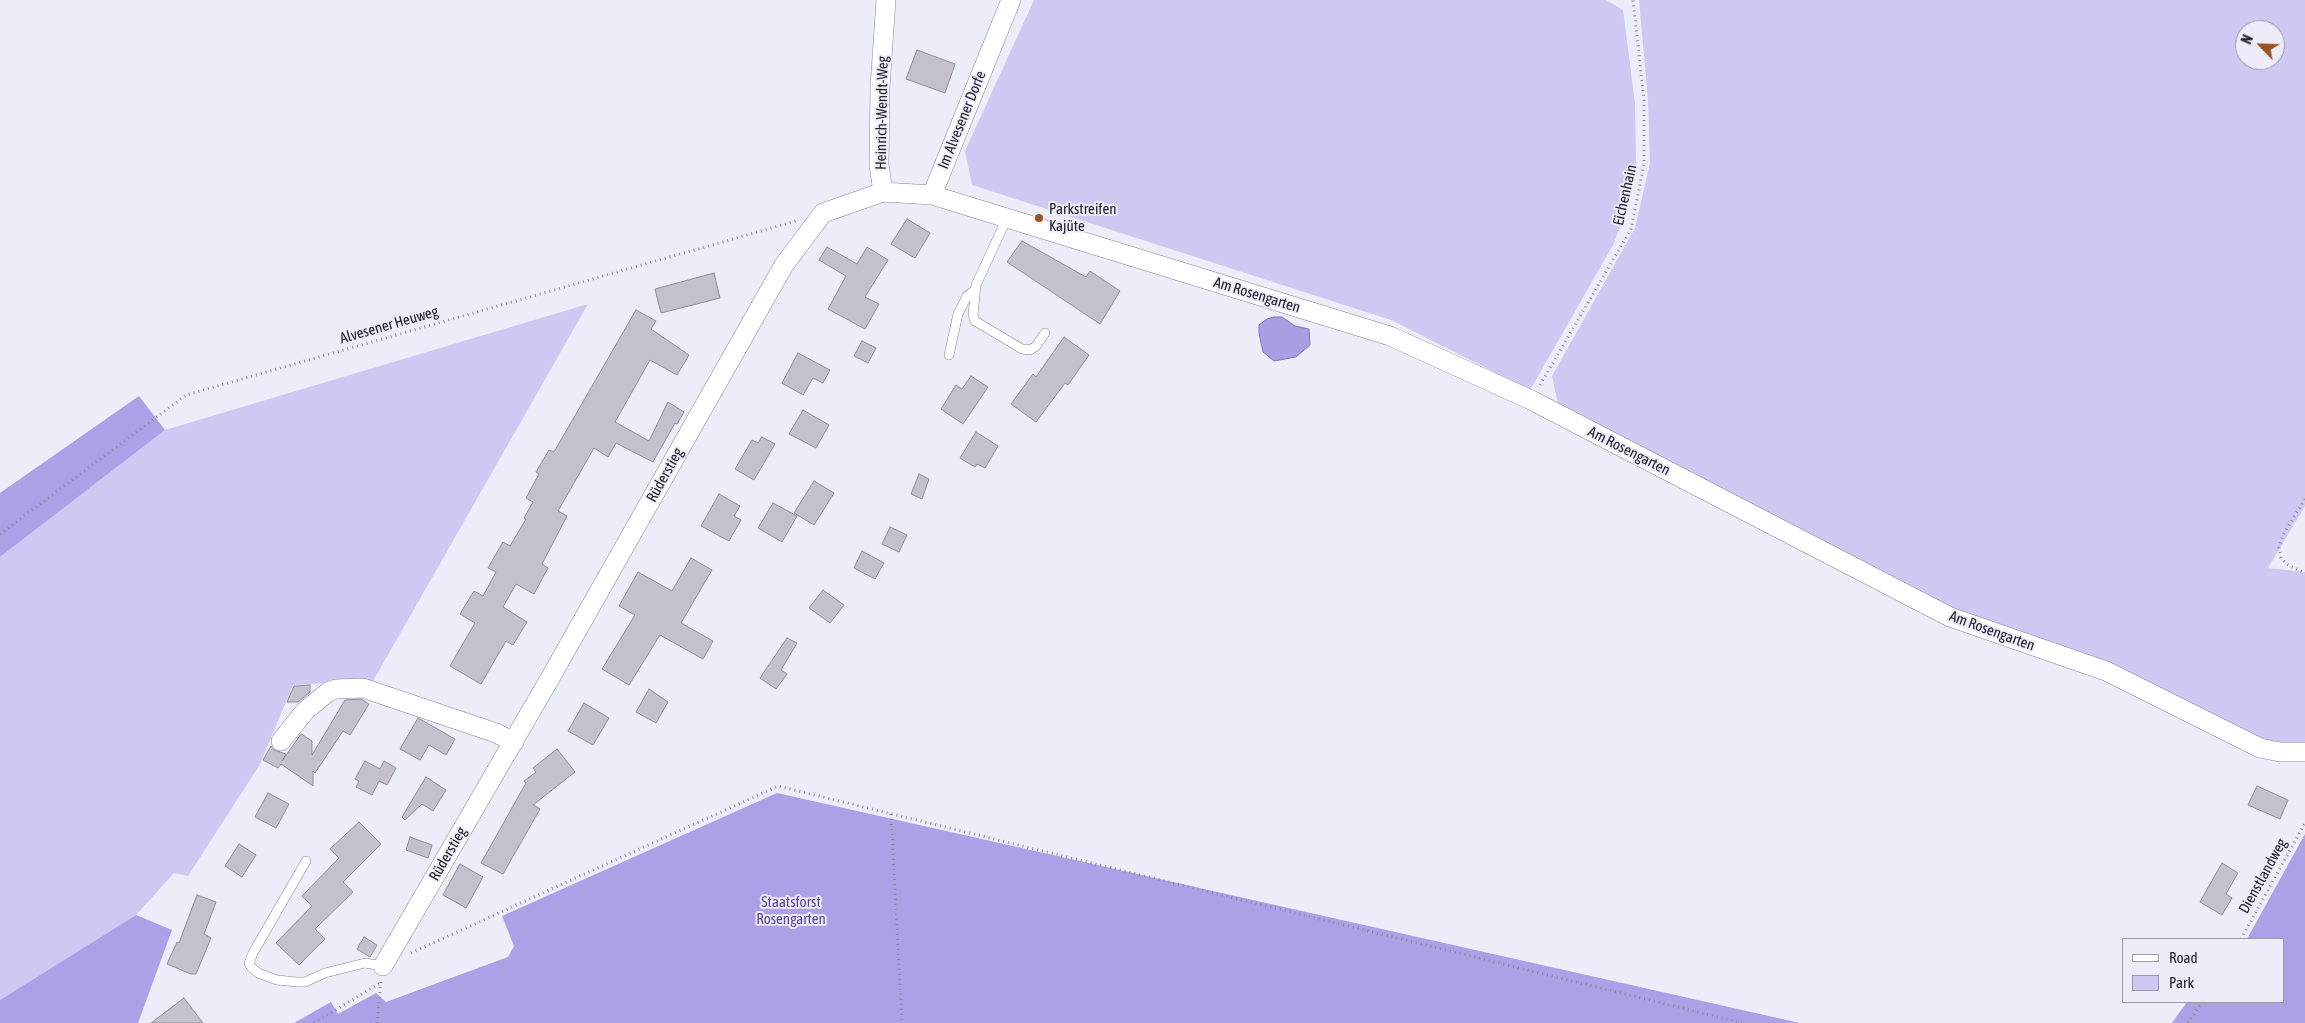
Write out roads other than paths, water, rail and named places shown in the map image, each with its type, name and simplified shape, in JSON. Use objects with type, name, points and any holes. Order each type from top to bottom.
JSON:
[{"type":"street","name":"Heinrich-Wendt-Weg","points":[[823,213],[883,192],[879,165],[880,87],[886,0]]},
{"type":"street","name":"Im Alvesener Dorfe","points":[[932,195],[1011,0]]},
{"type":"street","points":[[883,192],[932,195]]},
{"type":"street","name":"Am Rosengarten","points":[[932,195],[1390,336],[1530,400],[1950,617],[2106,671],[2260,748],[2280,752],[2305,752]]},
{"type":"street","name":"Rüderstieg","points":[[382,975],[784,265],[823,213]]},
{"type":"street","points":[[281,741],[305,711],[328,692],[336,688],[363,688],[496,733],[514,742]]},
{"type":"lane","points":[[1007,218],[975,290],[973,315],[975,320],[1016,347],[1030,350],[1036,346],[1045,332]]},
{"type":"lane","points":[[949,355],[958,314],[967,296],[975,290]]},
{"type":"lane","points":[[306,861],[252,953],[249,963],[251,967],[258,973],[277,980],[297,982],[305,982],[325,973],[364,963],[382,975]]},
{"type":"place","name":"Parkstreifen Kajüte","points":[[1039,218]]},
{"type":"park label","name":"Staatsforst Rosengarten","points":[[791,910]]}]
